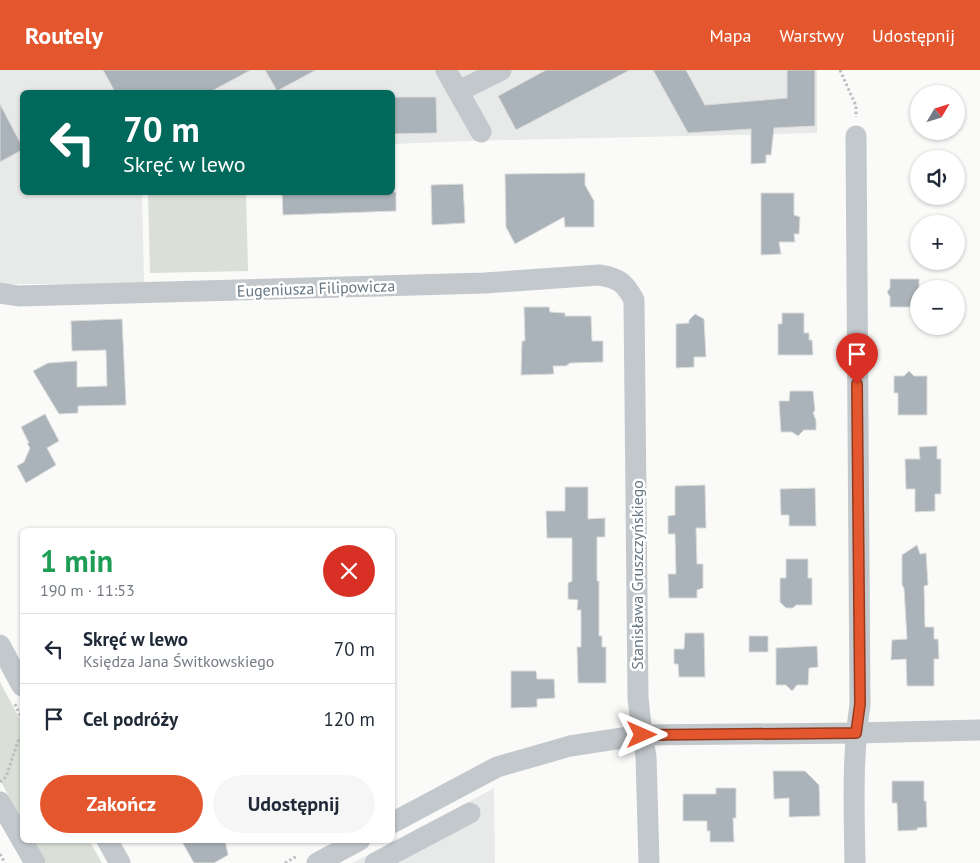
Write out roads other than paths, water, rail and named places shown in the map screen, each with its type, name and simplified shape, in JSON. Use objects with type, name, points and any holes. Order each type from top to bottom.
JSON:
[{"type":"street","points":[[446,70],[481,132]]},
{"type":"street","points":[[459,91],[501,70]]},
{"type":"street","points":[[855,863],[854,770],[860,704],[856,136]]},
{"type":"street","name":"Eugeniusza Filipowicza","points":[[0,293],[19,296],[485,283],[599,275],[614,277],[628,288]]},
{"type":"street","name":"Stanisława Gruszczyńskiego","points":[[628,288],[634,300],[638,698],[646,756],[649,863]]},
{"type":"street","points":[[0,646],[20,682]]},
{"type":"street","points":[[395,821],[497,768],[570,746],[642,735],[980,730]]},
{"type":"street","points":[[434,801],[447,825]]},
{"type":"street","points":[[0,802],[20,837]]},
{"type":"street","points":[[375,863],[470,813]]},
{"type":"street","points":[[24,843],[35,863]]},
{"type":"street","points":[[110,843],[120,863]]},
{"type":"street","points":[[317,863],[342,857],[357,843]]}]
